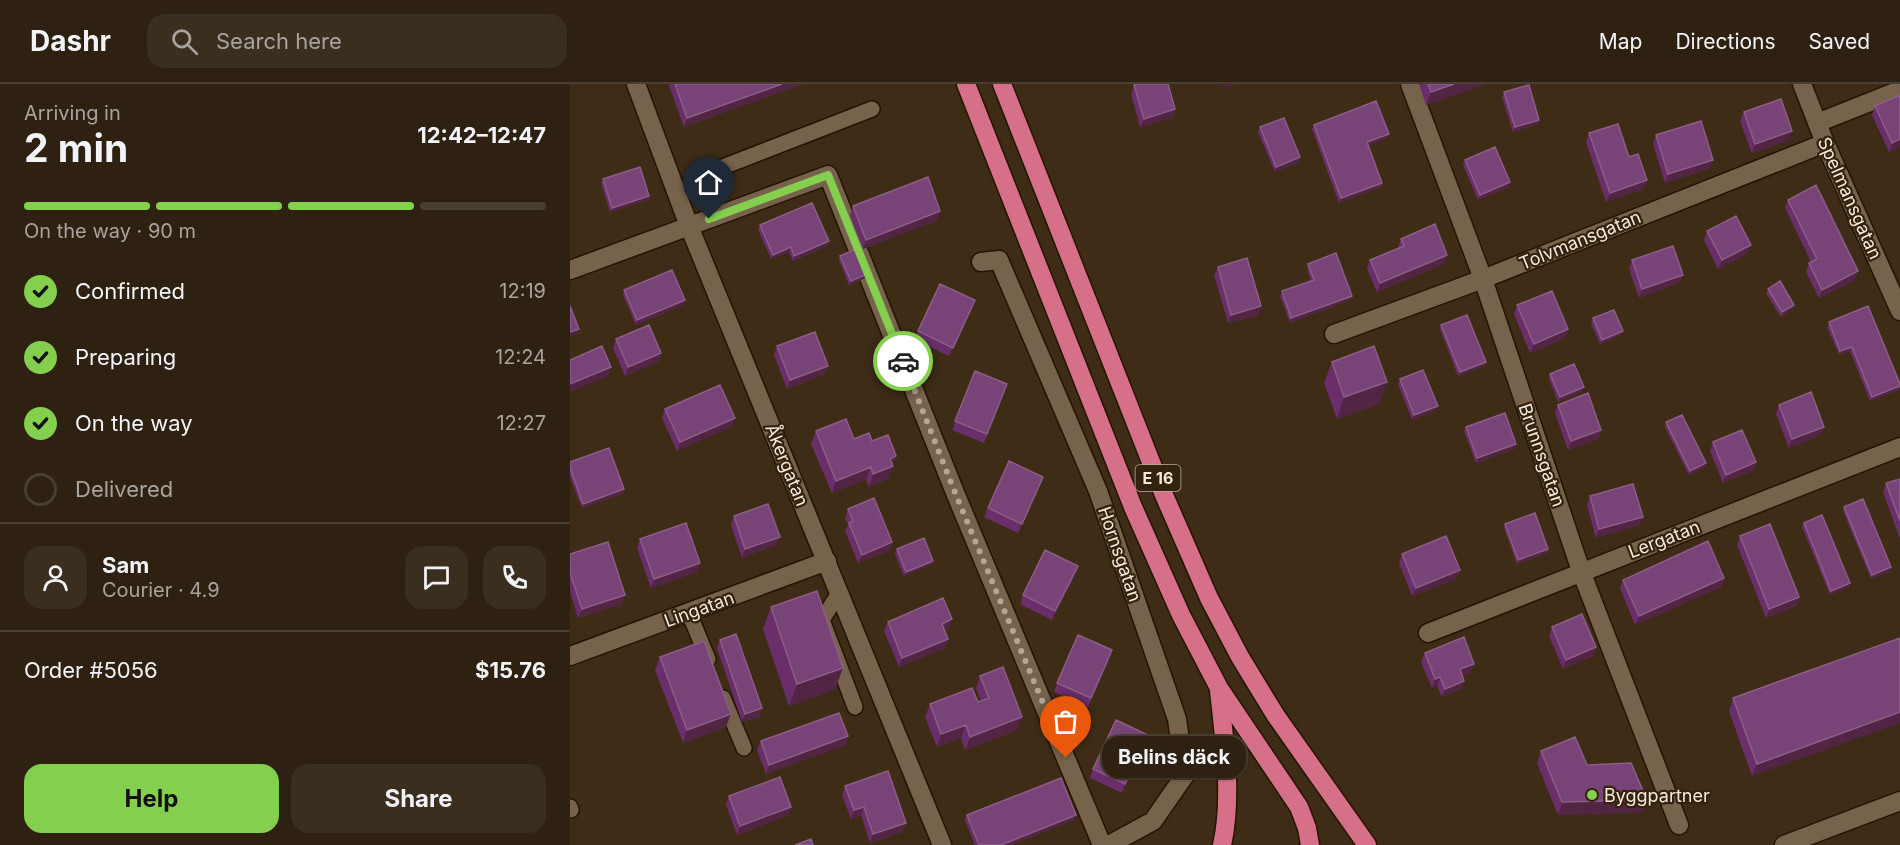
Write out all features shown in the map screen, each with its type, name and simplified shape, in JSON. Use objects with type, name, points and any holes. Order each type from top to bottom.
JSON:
[{"type":"highway","name":"E 16","points":[[966,84],[1133,507],[1181,615],[1219,688],[1299,807],[1307,828],[1310,845]]},
{"type":"highway","name":"E 16","points":[[1002,84],[1164,495],[1209,598],[1240,657],[1276,716],[1367,845]]},
{"type":"highway","points":[[1219,688],[1226,801],[1222,845]]},
{"type":"street","name":"Åkergatan","points":[[636,84],[689,226],[942,845]]},
{"type":"street","name":"Brunnsgatan","points":[[1410,84],[1483,279],[1581,571],[1679,825]]},
{"type":"street","name":"Spelmansgatan","points":[[1802,84],[1825,143],[1900,311]]},
{"type":"street","points":[[1817,123],[1900,90]]},
{"type":"street","name":"Tolvmansgatan","points":[[1334,334],[1483,279],[1825,143]]},
{"type":"street","points":[[570,270],[828,175],[956,495],[1102,845]]},
{"type":"street","name":"Hornsgatan","points":[[981,262],[999,260],[1098,490],[1177,719],[1185,775],[1153,821],[1109,845]]},
{"type":"street","name":"Lergatan","points":[[1428,633],[1900,447]]},
{"type":"street","name":"Lingatan","points":[[570,656],[827,561]]},
{"type":"street","points":[[1784,845],[1900,801]]},
{"type":"lane","points":[[715,170],[872,110]]},
{"type":"lane","points":[[839,592],[822,620],[855,706]]},
{"type":"lane","points":[[689,613],[744,748]]},
{"type":"building","points":[[675,84],[782,84],[687,118]]},
{"type":"building","points":[[1168,84],[1175,109],[1144,119],[1134,85]]},
{"type":"building","points":[[1428,84],[1454,84],[1431,92]]},
{"type":"building","points":[[1529,85],[1539,120],[1515,127],[1504,92]]},
{"type":"building","points":[[1900,95],[1900,139],[1892,143],[1875,106]]},
{"type":"building","points":[[1781,99],[1792,131],[1755,144],[1744,112]]},
{"type":"building","points":[[1376,101],[1389,134],[1367,142],[1382,183],[1341,198],[1314,125]]},
{"type":"building","points":[[1284,118],[1300,157],[1276,167],[1260,127]]},
{"type":"building","points":[[1701,121],[1713,160],[1668,174],[1656,135]]},
{"type":"building","points":[[1618,124],[1629,157],[1638,154],[1647,180],[1610,193],[1589,133]]},
{"type":"building","points":[[1495,147],[1510,182],[1480,195],[1465,160]]},
{"type":"building","points":[[640,167],[649,196],[612,208],[603,179]]},
{"type":"building","points":[[928,177],[940,211],[866,240],[853,206]]},
{"type":"building","points":[[1816,185],[1858,271],[1822,290],[1809,263],[1817,259],[1788,200]]},
{"type":"building","points":[[812,203],[829,241],[794,256],[791,247],[773,255],[760,225]]},
{"type":"building","points":[[1736,216],[1751,245],[1722,260],[1707,231]]},
{"type":"building","points":[[1435,224],[1447,255],[1380,283],[1370,260],[1404,246],[1401,239]]},
{"type":"building","points":[[1673,246],[1683,275],[1642,289],[1632,260]]},
{"type":"building","points":[[856,249],[867,274],[851,281],[840,256]]},
{"type":"building","points":[[1336,253],[1352,296],[1291,318],[1282,291],[1314,280],[1308,264]]},
{"type":"building","points":[[1247,258],[1261,306],[1231,315],[1218,267]]},
{"type":"building","points":[[672,270],[685,300],[637,320],[624,290]]},
{"type":"building","points":[[1780,281],[1794,305],[1782,312],[1768,289]]},
{"type":"building","points":[[940,284],[975,300],[953,348],[918,331]]},
{"type":"building","points":[[1552,291],[1568,329],[1534,344],[1517,305]]},
{"type":"building","points":[[570,306],[579,329],[570,332]]},
{"type":"building","points":[[1868,306],[1900,384],[1900,386],[1872,397],[1852,347],[1840,351],[1829,322]]},
{"type":"building","points":[[1614,310],[1623,331],[1602,340],[1593,318]]},
{"type":"building","points":[[1467,315],[1486,362],[1460,372],[1441,325]]},
{"type":"building","points":[[649,325],[661,353],[628,367],[616,339]]},
{"type":"building","points":[[815,332],[828,366],[790,380],[777,346]]},
{"type":"building","points":[[602,346],[611,367],[570,384],[570,360]]},
{"type":"building","points":[[1374,346],[1387,382],[1344,397],[1332,362]]},
{"type":"building","points":[[1574,364],[1584,387],[1560,397],[1550,374]]},
{"type":"building","points":[[1423,370],[1438,406],[1414,415],[1400,379]]},
{"type":"building","points":[[975,371],[1007,384],[987,434],[955,421]]},
{"type":"building","points":[[720,385],[735,418],[680,442],[665,409]]},
{"type":"building","points":[[1811,392],[1824,427],[1792,439],[1779,405]]},
{"type":"building","points":[[1588,393],[1601,430],[1571,441],[1558,405]]},
{"type":"building","points":[[1505,413],[1516,444],[1477,458],[1466,427]]},
{"type":"building","points":[[1682,415],[1706,463],[1690,471],[1666,422]]},
{"type":"building","points":[[846,419],[854,439],[869,433],[872,441],[888,435],[896,456],[890,459],[893,466],[873,474],[871,467],[836,481],[816,431]]},
{"type":"building","points":[[1742,430],[1756,462],[1726,475],[1713,442]]},
{"type":"building","points":[[609,448],[624,489],[583,504],[570,462]]},
{"type":"building","points":[[1009,461],[1043,477],[1022,524],[988,508]]},
{"type":"building","points":[[1900,479],[1900,521],[1886,483]]},
{"type":"building","points":[[1633,484],[1643,517],[1599,529],[1590,496]]},
{"type":"building","points":[[874,498],[892,542],[862,555],[849,523],[853,521],[848,509]]},
{"type":"building","points":[[1863,499],[1891,567],[1872,575],[1844,507]]},
{"type":"building","points":[[768,504],[780,537],[745,549],[734,516]]},
{"type":"building","points":[[1535,513],[1548,549],[1518,560],[1505,524]]},
{"type":"building","points":[[1822,515],[1850,583],[1831,591],[1804,523]]},
{"type":"building","points":[[686,523],[700,563],[654,579],[640,539]]},
{"type":"building","points":[[1770,524],[1799,597],[1769,609],[1740,536]]},
{"type":"building","points":[[1446,536],[1460,570],[1416,588],[1402,554]]},
{"type":"building","points":[[924,538],[933,561],[906,572],[897,549]]},
{"type":"building","points":[[1708,541],[1724,578],[1639,616],[1623,580]]},
{"type":"building","points":[[608,542],[625,595],[582,609],[570,573],[570,554]]},
{"type":"building","points":[[1045,550],[1078,566],[1055,611],[1023,595]]},
{"type":"building","points":[[817,591],[843,668],[797,684],[771,607]]},
{"type":"building","points":[[943,598],[952,619],[942,624],[948,639],[902,658],[888,622]]},
{"type":"building","points":[[1582,614],[1596,647],[1566,660],[1552,627]]},
{"type":"building","points":[[736,634],[762,708],[745,714],[720,640]]},
{"type":"building","points":[[1078,635],[1112,650],[1091,698],[1057,683]]},
{"type":"building","points":[[1464,637],[1474,664],[1460,669],[1464,681],[1445,689],[1440,677],[1435,679],[1425,653]]},
{"type":"building","points":[[1900,638],[1900,712],[1757,764],[1733,698]]},
{"type":"building","points":[[704,641],[731,714],[687,730],[660,657]]},
{"type":"building","points":[[1003,667],[1022,717],[970,737],[966,725],[941,734],[930,704],[972,688],[978,702],[989,698],[980,676]]},
{"type":"building","points":[[839,713],[848,736],[769,765],[761,741]]},
{"type":"building","points":[[1116,720],[1148,735],[1125,784],[1093,769]]},
{"type":"building","name":"Byggpartner","points":[[1575,737],[1587,765],[1631,763],[1647,800],[1562,802],[1541,751]]},
{"type":"building","points":[[888,771],[906,823],[873,834],[864,807],[854,810],[845,786]]},
{"type":"building","points":[[780,777],[791,807],[740,826],[729,796]]},
{"type":"building","points":[[1061,778],[1076,815],[1001,845],[979,845],[967,815]]},
{"type":"building","points":[[811,839],[813,845],[795,845]]},
{"type":"way so far","points":[[903,361],[956,495],[1066,758]]},
{"type":"place","name":"Belins däck","points":[[1066,758]]},
{"type":"place","name":"Byggpartner","points":[[1592,795]]},
{"type":"route","points":[[709,219],[828,175],[903,361]]}]
